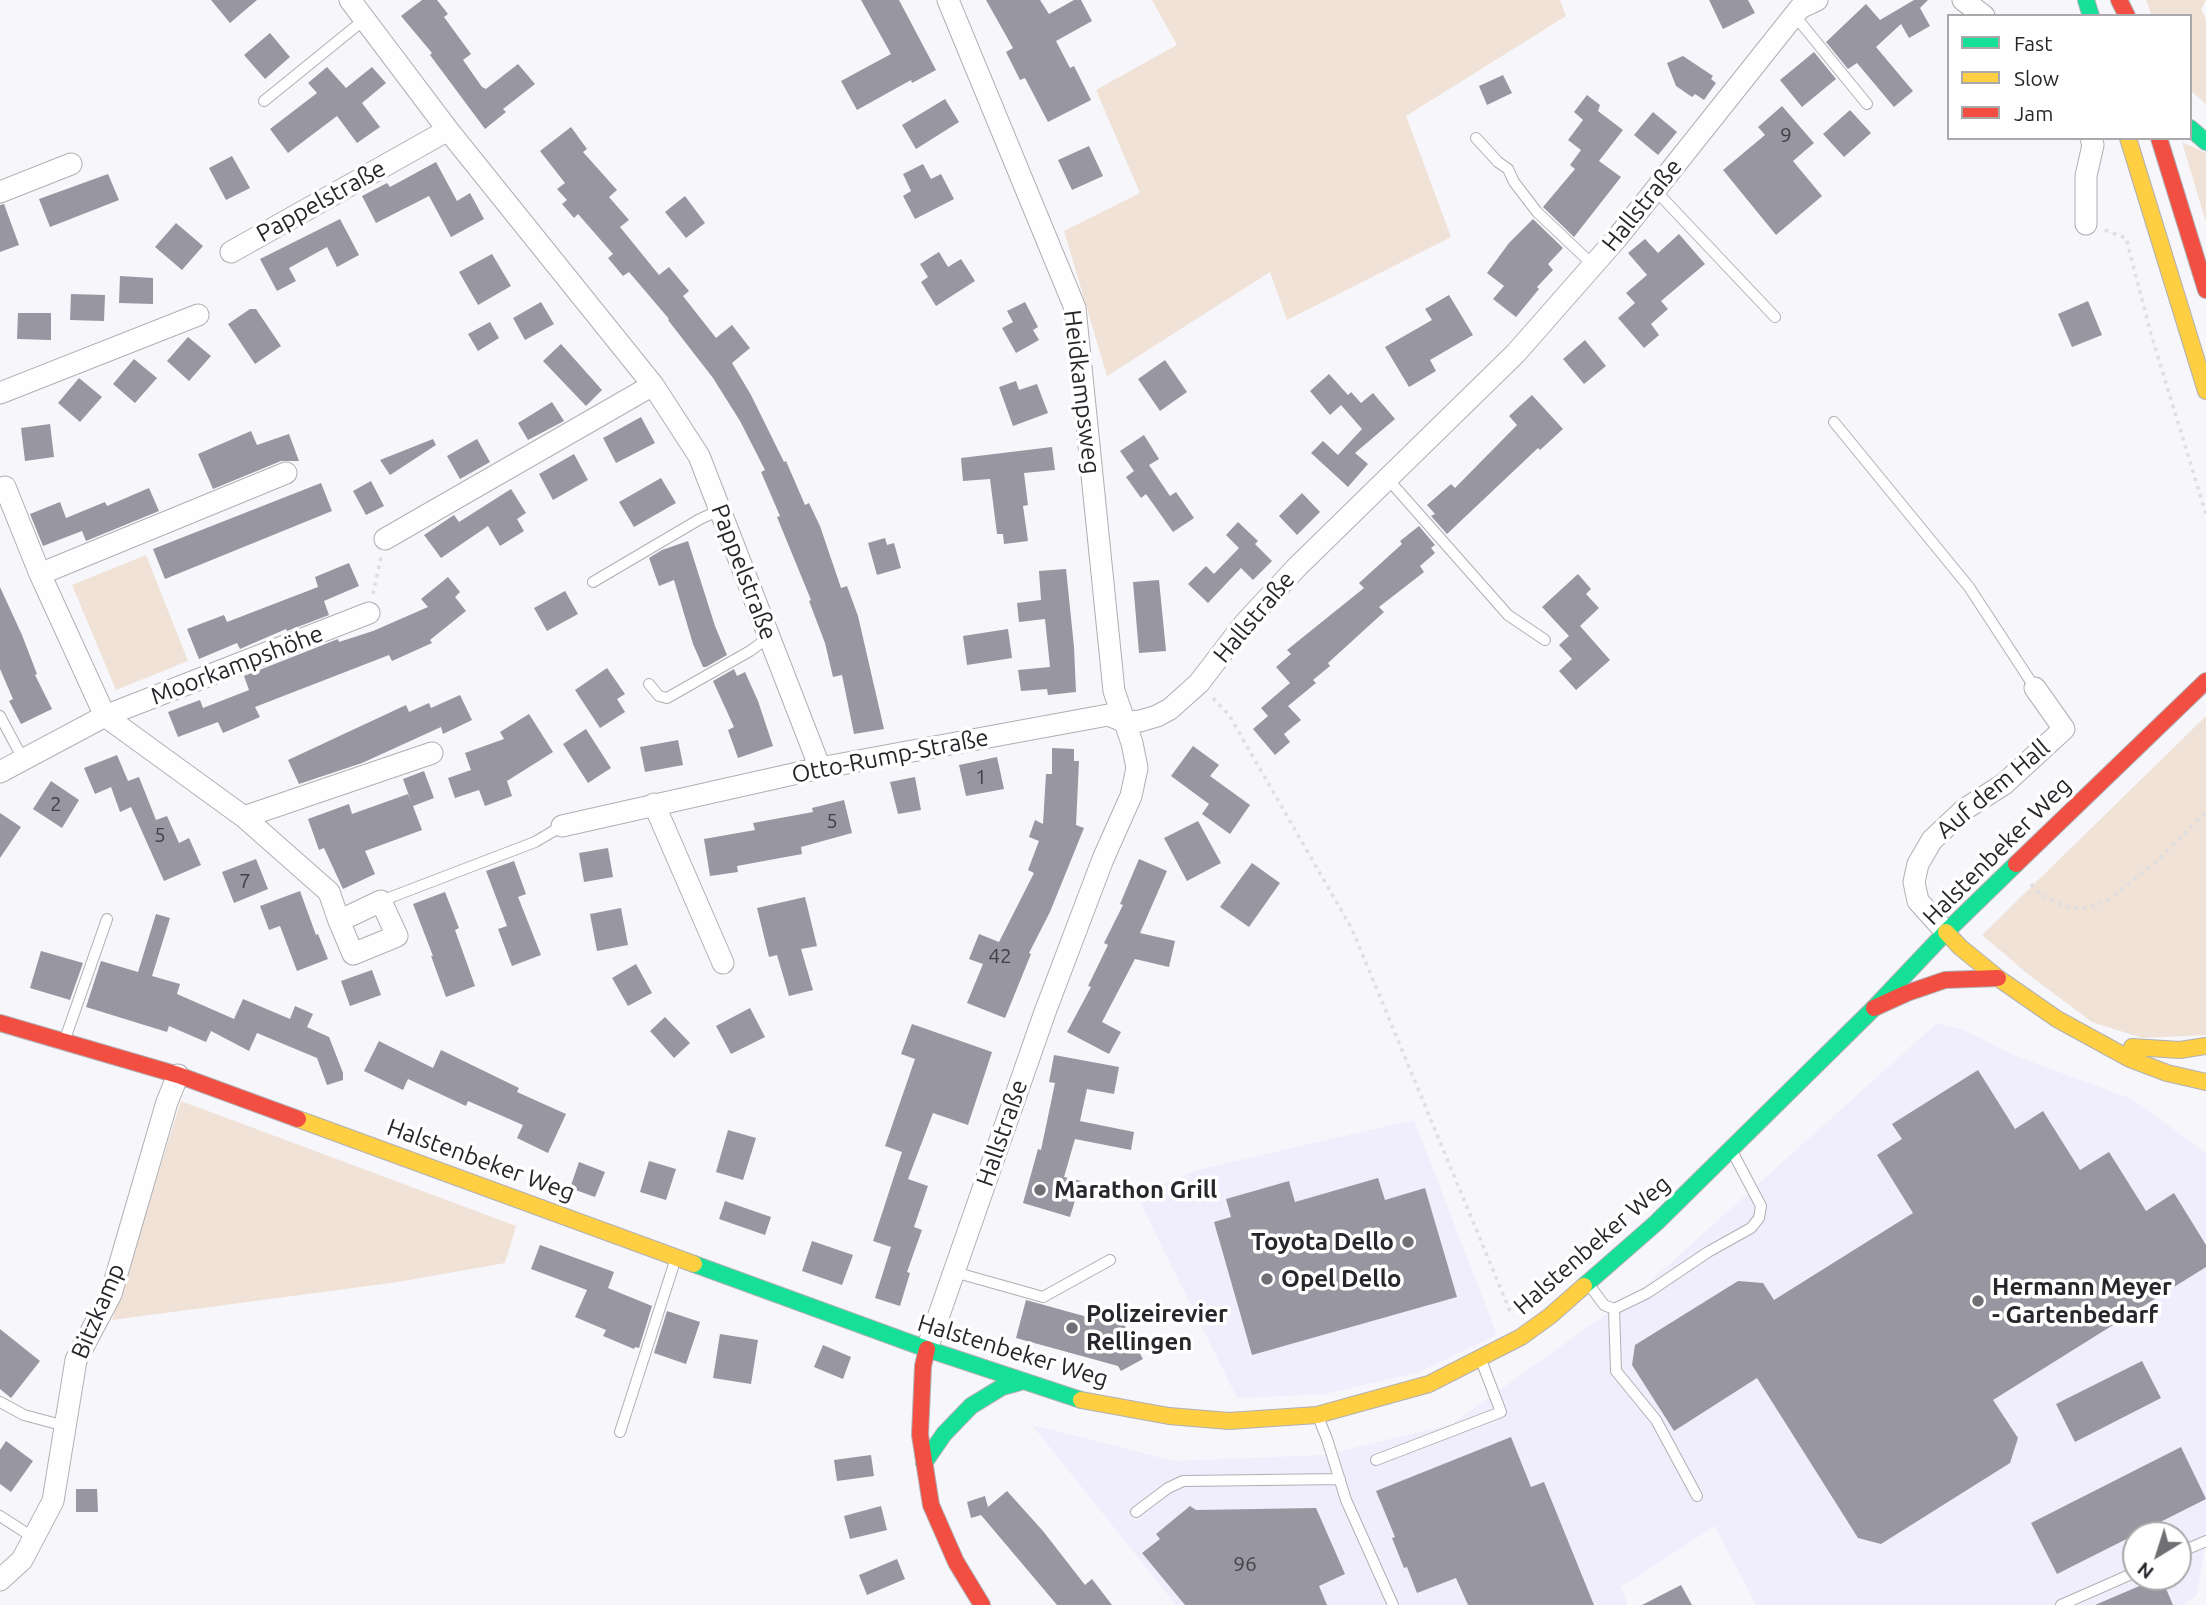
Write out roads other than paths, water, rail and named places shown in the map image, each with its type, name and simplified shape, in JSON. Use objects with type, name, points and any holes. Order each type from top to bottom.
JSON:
[{"type":"main road","points":[[2192,130],[2206,142]]},
{"type":"main road","points":[[2129,140],[2206,391]]},
{"type":"main road","points":[[2160,140],[2206,290]]},
{"type":"main road","name":"Halstenbeker Weg","points":[[0,1023],[178,1075],[927,1349],[1083,1401],[1169,1416],[1228,1421],[1317,1415],[1429,1384],[1481,1359],[1521,1337],[1589,1284],[1657,1223],[1874,1008],[1946,932],[2206,681]]},
{"type":"main road","points":[[1946,932],[1998,978],[2057,1019],[2130,1059],[2167,1073],[2206,1082]]},
{"type":"main road","points":[[1874,1008],[1945,980],[1998,978]]},
{"type":"main road","points":[[2096,1041],[2138,1048],[2180,1050],[2206,1045]]},
{"type":"main road","points":[[927,1349],[920,1412],[923,1463],[931,1505],[956,1562],[982,1605]]},
{"type":"main road","points":[[923,1463],[944,1434],[971,1406],[1002,1387],[1020,1382]]},
{"type":"street","name":"Pappelstraße","points":[[351,0],[448,130],[653,385],[699,456],[820,768]]},
{"type":"street","name":"Heidkampsweg","points":[[948,0],[1075,308],[1114,691],[1126,722]]},
{"type":"street","points":[[1963,0],[1981,14]]},
{"type":"street","name":"Hallstraße","points":[[927,1349],[1050,999],[1135,783],[1136,756],[1126,722],[1157,716],[1170,709],[1199,683],[1254,614],[1297,567],[1516,353],[1655,190],[1802,6]]},
{"type":"street","name":"Pappelstraße","points":[[231,252],[448,130]]},
{"type":"street","points":[[2086,224],[2086,176],[2093,145],[2092,140]]},
{"type":"street","points":[[0,192],[71,164]]},
{"type":"street","points":[[0,393],[198,314]]},
{"type":"street","points":[[384,539],[653,385]]},
{"type":"street","points":[[40,574],[286,473]]},
{"type":"street","name":"Moorkampshöhe","points":[[5,487],[40,574],[105,716],[244,817],[329,892],[353,954],[397,936],[381,901]]},
{"type":"street","name":"Moorkampshöhe","points":[[0,772],[105,716],[369,613]]},
{"type":"street","name":"Auf dem Hall","points":[[1946,932],[1919,901],[1914,882],[1918,864],[1932,840],[1957,816],[2004,783],[2064,729],[2035,688]]},
{"type":"street","name":"Otto-Rump-Straße","points":[[562,825],[820,768],[1108,715],[1126,722]]},
{"type":"street","points":[[244,817],[432,753]]},
{"type":"street","points":[[654,804],[723,963]]},
{"type":"street","points":[[339,921],[381,901]]},
{"type":"street","name":"Bitzkamp","points":[[0,1580],[22,1560],[53,1501],[76,1360],[111,1294],[167,1102],[178,1075]]},
{"type":"lane","points":[[1802,6],[1867,104]]},
{"type":"lane","points":[[264,101],[365,19]]},
{"type":"lane","points":[[1476,138],[1508,169],[1514,182],[1537,212],[1593,265]]},
{"type":"lane","points":[[1655,190],[1776,317]]},
{"type":"lane","points":[[1834,422],[1969,587],[2035,688]]},
{"type":"lane","points":[[1387,478],[1508,615],[1545,639]]},
{"type":"lane","points":[[593,582],[720,510]]},
{"type":"lane","points":[[649,684],[659,696],[667,698],[750,651],[769,637]]},
{"type":"lane","points":[[0,716],[23,760]]},
{"type":"lane","points":[[381,901],[535,842],[562,825]]},
{"type":"lane","points":[[64,1042],[107,919]]},
{"type":"lane","points":[[1589,1284],[1604,1305],[1614,1309],[1647,1293],[1751,1227],[1759,1218],[1761,1206],[1731,1149]]},
{"type":"lane","points":[[620,1432],[676,1256]]},
{"type":"lane","points":[[954,1272],[1043,1297],[1110,1260]]},
{"type":"lane","points":[[1614,1309],[1616,1371],[1656,1420],[1697,1496]]},
{"type":"lane","points":[[1376,1460],[1501,1412],[1481,1359]]},
{"type":"lane","points":[[0,1402],[24,1415],[65,1426]]},
{"type":"lane","points":[[1317,1415],[1346,1500],[1393,1605]]},
{"type":"lane","points":[[1136,1512],[1182,1481],[1340,1479]]},
{"type":"lane","points":[[0,1516],[34,1538]]},
{"type":"lane","points":[[2061,1605],[2122,1578]]},
{"type":"place","name":"Marathon Grill","points":[[1040,1190]]},
{"type":"place","name":"Toyota Dello","points":[[1408,1242]]},
{"type":"place","name":"Opel Dello","points":[[1267,1279]]},
{"type":"place","name":"Hermann Meyer - Gartenbedarf","points":[[1978,1301]]},
{"type":"place","name":"Polizeirevier Rellingen","points":[[1072,1328]]}]
